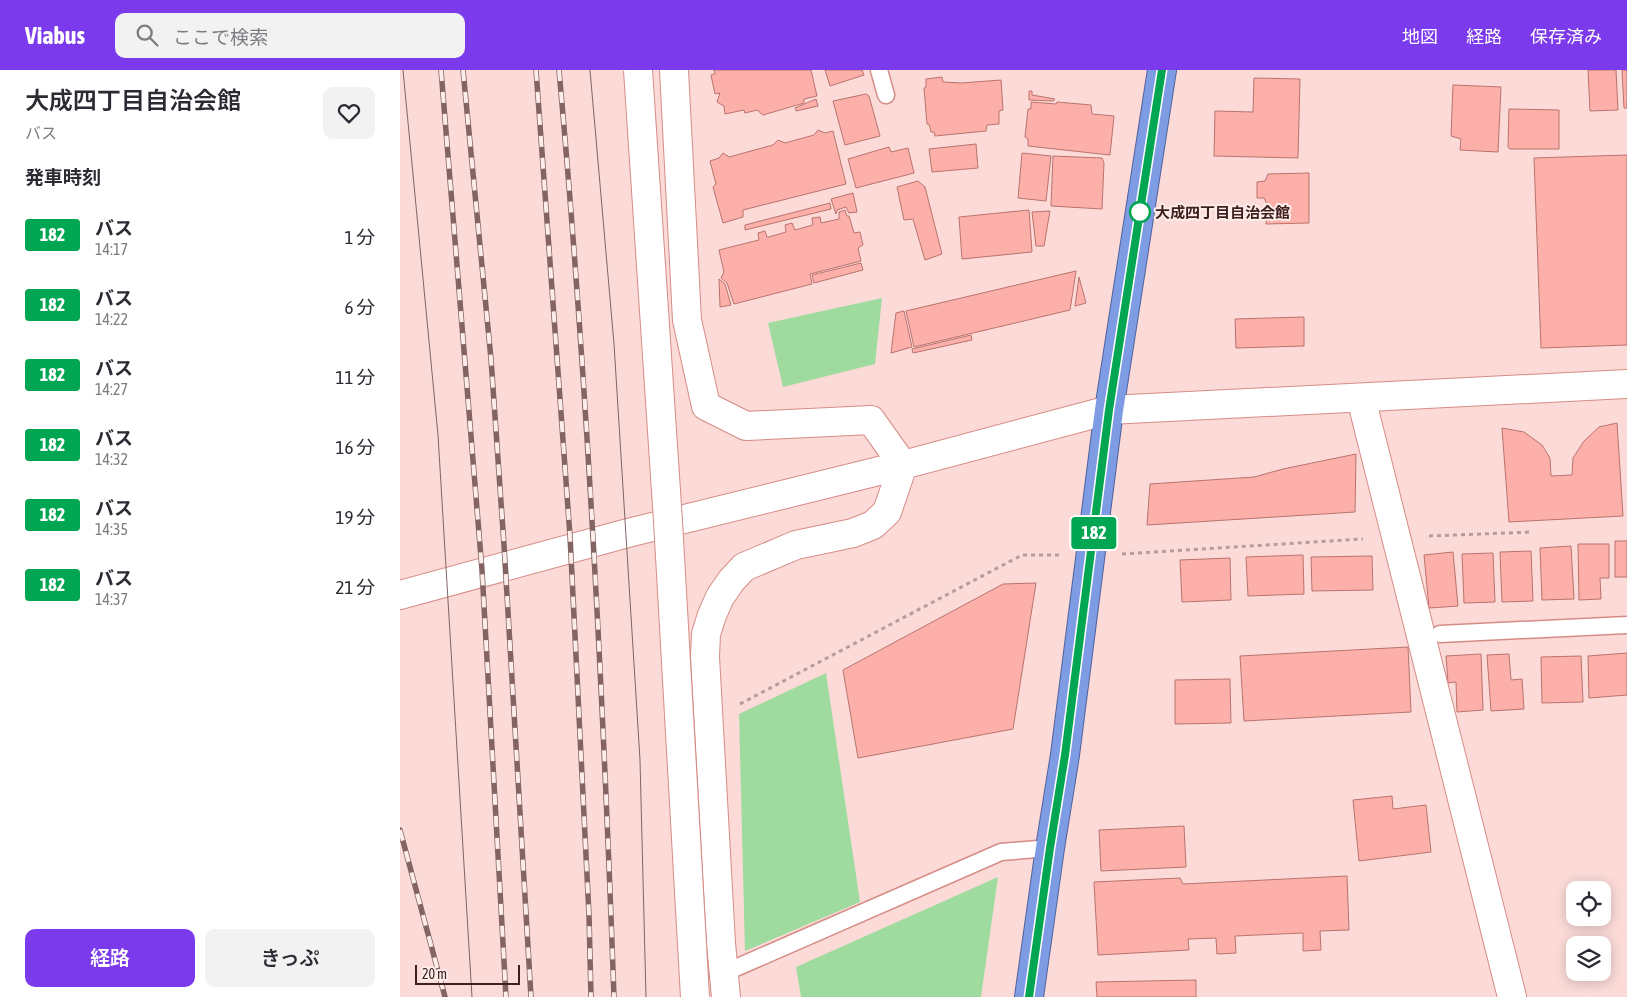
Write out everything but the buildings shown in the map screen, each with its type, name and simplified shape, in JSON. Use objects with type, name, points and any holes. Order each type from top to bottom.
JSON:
[{"type":"highway","points":[[1029,997],[1065,755],[1109,410],[1162,70]]},
{"type":"street","points":[[638,70],[668,521],[695,997]]},
{"type":"street","points":[[674,70],[686,320],[706,406],[746,426],[871,420],[903,465]]},
{"type":"street","points":[[400,594],[628,533],[903,465],[1109,410],[1627,384]]},
{"type":"street","points":[[1361,398],[1396,537],[1430,634],[1512,997]]},
{"type":"street","points":[[725,985],[705,657],[706,634],[712,615],[720,597],[744,567],[796,545],[853,533],[873,525],[887,512],[903,465]]},
{"type":"lane","points":[[879,70],[886,95]]},
{"type":"lane","points":[[1430,634],[1627,625]]},
{"type":"lane","points":[[725,985],[1001,852],[1050,848]]},
{"type":"path","points":[[708,721],[1022,555],[1091,556],[1396,537],[1532,532]]},
{"type":"green space","points":[[882,298],[875,364],[783,387],[768,323]]},
{"type":"green space","points":[[826,673],[860,902],[745,951],[739,714]]},
{"type":"green space","points":[[998,877],[981,997],[801,997],[796,967]]},
{"type":"tram line","points":[[403,70],[438,435],[472,997]]},
{"type":"tram line","points":[[590,70],[614,344],[640,760],[646,997]]},
{"type":"railway","points":[[441,70],[482,570],[506,997]]},
{"type":"railway","points":[[463,70],[491,359],[531,997]]},
{"type":"railway","points":[[536,70],[570,536],[589,915],[591,997]]},
{"type":"railway","points":[[559,70],[578,301],[593,533],[614,997]]},
{"type":"railway","points":[[400,830],[445,997]]},
{"type":"bus line","name":"182","points":[[1029,997],[1065,755],[1109,410],[1162,70]]},
{"type":"place","name":"大成四丁目自治会館","points":[[1140,212]]}]
